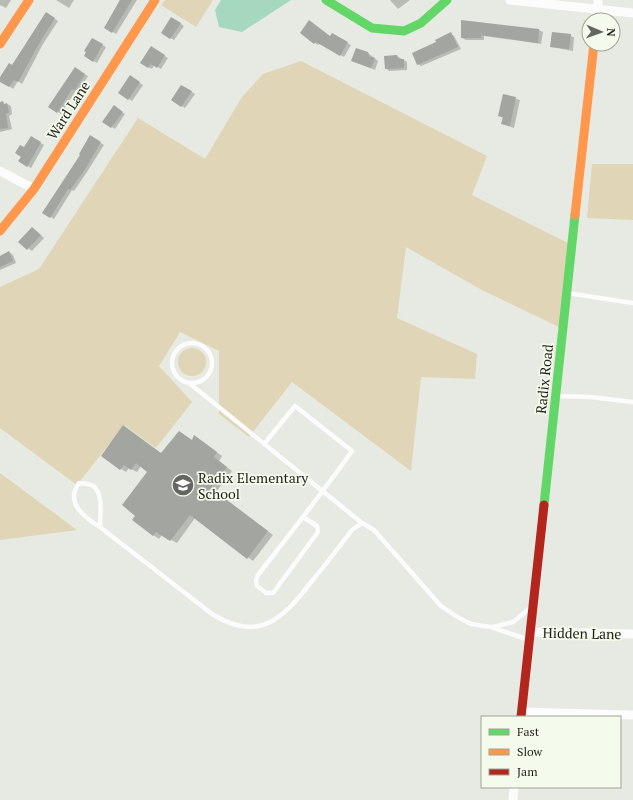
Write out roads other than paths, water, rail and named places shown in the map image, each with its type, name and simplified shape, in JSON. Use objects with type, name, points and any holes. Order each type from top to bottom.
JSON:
[{"type":"street","points":[[0,44],[29,0]]},
{"type":"street","name":"Ward Lane","points":[[0,231],[34,189],[155,0]]},
{"type":"street","points":[[326,0],[372,28],[404,31],[421,23],[435,4],[447,0]]},
{"type":"street","points":[[510,0],[598,4],[633,13]]},
{"type":"street","name":"Radix Road","points":[[521,715],[593,52]]},
{"type":"street","points":[[0,171],[34,189]]},
{"type":"street","name":"Hidden Lane","points":[[530,636],[633,634]]},
{"type":"street","points":[[521,715],[633,715]]},
{"type":"street","points":[[513,800],[514,788]]},
{"type":"lane","points":[[567,293],[633,303]]},
{"type":"lane","points":[[189,384],[202,381],[210,373],[212,362],[208,351],[199,344],[187,343],[177,349],[172,359],[173,370],[180,380],[189,384],[362,523],[374,530],[441,606],[458,618],[471,624],[530,636]]},
{"type":"lane","points":[[556,396],[590,397],[633,402]]},
{"type":"lane","points":[[264,444],[295,406],[352,451],[323,492],[303,517],[256,580],[257,586],[266,593],[273,593],[318,532],[317,526],[303,517]]},
{"type":"lane","points":[[100,527],[99,494],[96,488],[89,484],[79,483],[74,491],[74,499],[78,510],[87,519],[100,527],[212,614],[232,625],[251,628],[270,623],[286,613],[352,530],[362,523]]},
{"type":"lane","points":[[491,627],[513,622],[534,604]]},
{"type":"place","name":"Radix Elementary School","points":[[183,485]]}]
